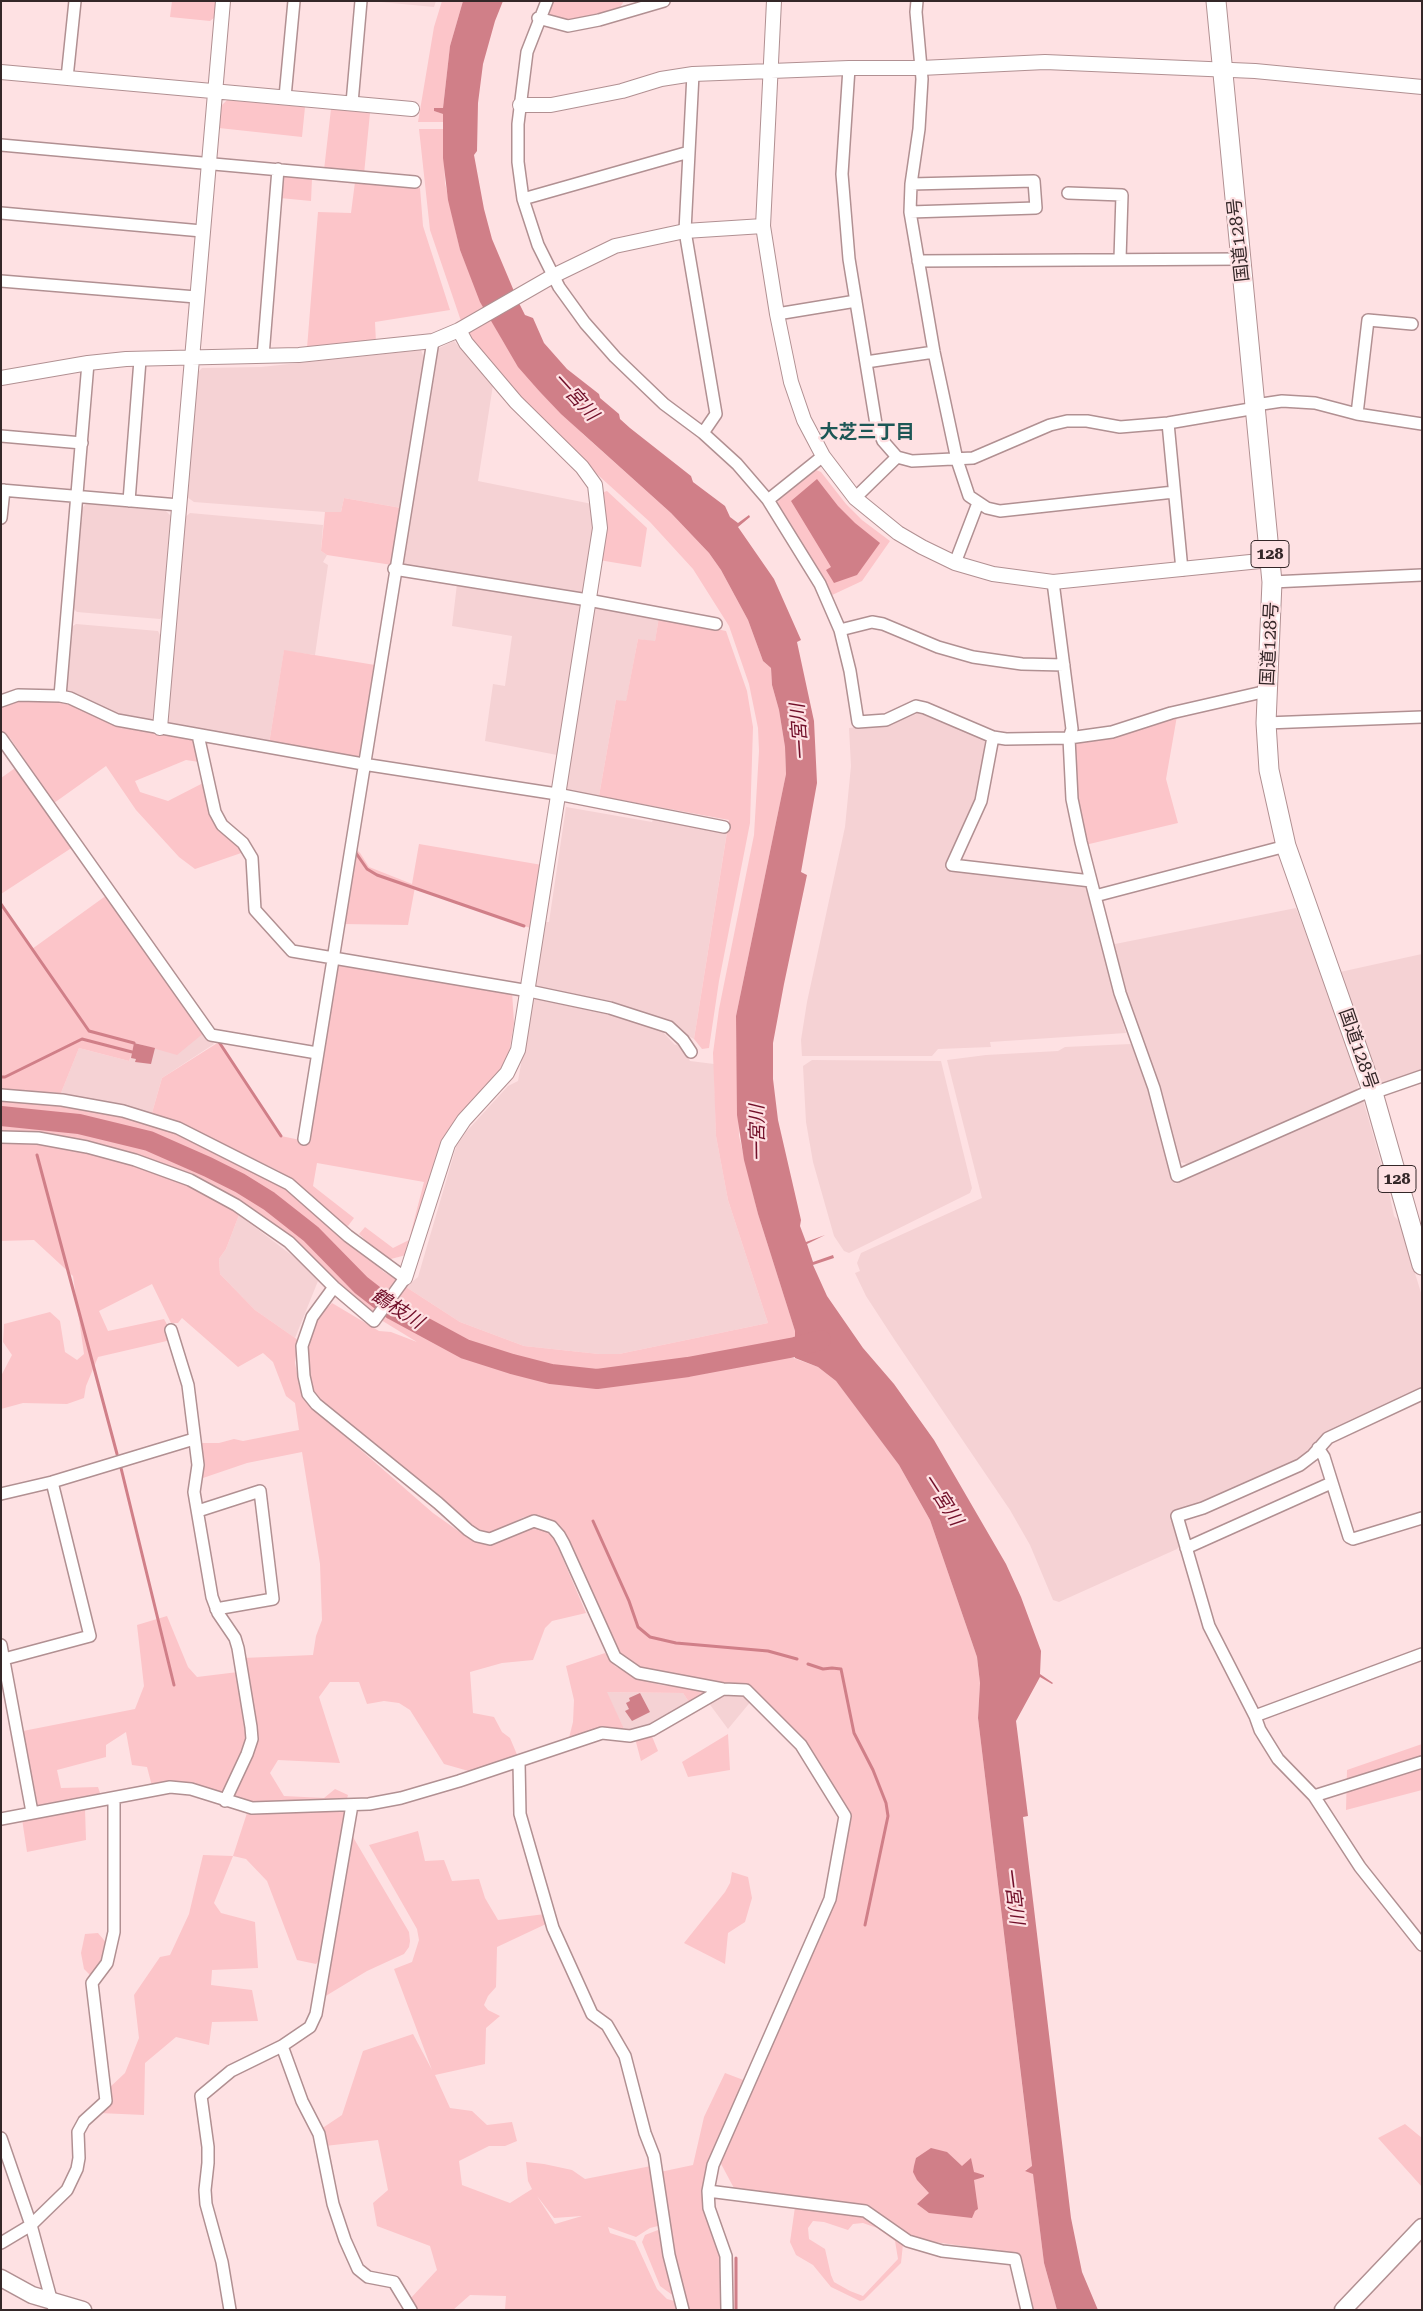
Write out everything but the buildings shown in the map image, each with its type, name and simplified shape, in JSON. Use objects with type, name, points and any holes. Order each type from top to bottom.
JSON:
[{"type":"highway","name":"国道128号","points":[[1216,1],[1272,582],[1266,723],[1269,770],[1286,846],[1373,1093],[1422,1265]]},
{"type":"main road","points":[[1343,2310],[1422,2227]]},
{"type":"main road","points":[[1,2278],[53,2305],[83,2310]]},
{"type":"street","points":[[67,78],[75,1]]},
{"type":"street","points":[[160,728],[223,1]]},
{"type":"street","points":[[285,97],[294,1]]},
{"type":"street","points":[[352,103],[362,1]]},
{"type":"street","points":[[547,1],[538,18],[526,52],[518,124],[518,162],[523,199],[538,245],[553,276],[585,323],[614,357],[664,404],[703,433],[736,464],[768,500],[820,584],[840,630],[850,671],[858,722],[886,720],[916,706],[925,708],[993,737],[1040,740],[1069,738],[1112,732],[1171,714],[1268,691]]},
{"type":"street","points":[[538,18],[568,26],[599,20],[629,6],[664,1]]},
{"type":"street","points":[[774,1],[763,226],[777,314],[791,382],[804,420],[823,456],[855,498],[898,533],[955,563],[993,574],[1053,582],[1270,560]]},
{"type":"street","points":[[917,1],[916,12],[921,68],[919,129],[911,184],[910,212],[934,352],[957,460],[969,496],[978,503],[1000,511],[1174,492]]},
{"type":"street","points":[[520,105],[551,105],[622,91],[661,79],[693,74],[849,68],[921,68],[1045,62],[1255,71],[1422,87]]},
{"type":"street","points":[[849,68],[842,174],[849,259],[876,424],[883,441],[896,457],[912,461],[973,458],[1050,425],[1067,421],[1087,421],[1120,426],[1168,423],[1256,408],[1262,404],[1282,401],[1315,403],[1357,414],[1422,424]]},
{"type":"street","points":[[1,72],[412,109]]},
{"type":"street","points":[[693,74],[685,231],[716,414],[703,433]]},
{"type":"street","points":[[1,145],[415,182]]},
{"type":"street","points":[[523,199],[689,152]]},
{"type":"street","points":[[263,356],[278,169]]},
{"type":"street","points":[[910,212],[1036,208],[1034,181],[911,184]]},
{"type":"street","points":[[1068,193],[1122,195],[1120,259]]},
{"type":"street","points":[[1,213],[202,231]]},
{"type":"street","points":[[1,378],[88,363],[299,355],[433,341],[459,330],[553,276],[615,246],[685,231],[763,226]]},
{"type":"street","points":[[918,261],[1241,259]]},
{"type":"street","points":[[1,281],[196,298]]},
{"type":"street","points":[[777,314],[856,301]]},
{"type":"street","points":[[1357,414],[1368,320],[1412,324]]},
{"type":"street","points":[[1,1137],[38,1138],[87,1147],[135,1160],[190,1180],[236,1205],[289,1242],[334,1287],[374,1321],[403,1281],[448,1144],[464,1120],[507,1073],[518,1050],[529,990],[557,794],[600,528],[595,486],[582,467],[516,402],[466,343],[459,330]]},
{"type":"street","points":[[304,1139],[394,569],[433,341]]},
{"type":"street","points":[[866,362],[934,352]]},
{"type":"street","points":[[129,501],[140,360]]},
{"type":"street","points":[[60,696],[88,363]]},
{"type":"street","points":[[1168,423],[1182,570]]},
{"type":"street","points":[[1,436],[82,443]]},
{"type":"street","points":[[768,500],[823,456]]},
{"type":"street","points":[[855,498],[896,457]]},
{"type":"street","points":[[1,518],[2,490],[179,506]]},
{"type":"street","points":[[955,563],[978,503]]},
{"type":"street","points":[[394,569],[588,600],[716,624]]},
{"type":"street","points":[[1272,582],[1422,576]]},
{"type":"street","points":[[1053,582],[1072,729],[1069,738],[1072,799],[1120,993],[1154,1088],[1177,1176],[1363,1094],[1373,1093],[1422,1076]]},
{"type":"street","points":[[840,630],[872,622],[938,647],[974,657],[1022,664],[1064,665]]},
{"type":"street","points":[[1,701],[18,695],[60,696],[70,698],[117,720],[363,764],[557,794],[724,827]]},
{"type":"street","points":[[1266,723],[1422,717]]},
{"type":"street","points":[[198,735],[215,812],[222,825],[243,843],[252,858],[255,910],[292,951],[529,990],[610,1008],[669,1026],[683,1040],[691,1052]]},
{"type":"street","points":[[993,737],[981,801],[952,865],[1091,881]]},
{"type":"street","points":[[3,744],[211,1036],[317,1053]]},
{"type":"street","points":[[1095,896],[1286,846]]},
{"type":"street","points":[[1,1095],[71,1101],[123,1111],[178,1128],[288,1184],[403,1281]]},
{"type":"street","points":[[334,1287],[312,1317],[302,1346],[304,1376],[308,1394],[316,1404],[438,1503],[468,1530],[478,1536],[490,1539],[534,1521],[552,1527],[559,1534],[564,1544],[608,1645],[625,1666],[638,1673],[666,1680],[723,1689],[746,1690],[800,1745],[845,1816],[830,1899],[713,2165],[708,2192],[709,2208],[726,2256],[727,2310]]},
{"type":"street","points":[[171,1330],[188,1384],[198,1465],[194,1492],[212,1597],[216,1609],[235,1638],[238,1648],[252,1739],[225,1801]]},
{"type":"street","points":[[1422,1394],[1328,1438],[1300,1465],[1203,1508],[1178,1516],[1209,1626],[1255,1716],[1260,1730],[1278,1759],[1314,1796],[1360,1867],[1422,1945]]},
{"type":"street","points":[[1,1494],[52,1482],[194,1439]]},
{"type":"street","points":[[1318,1448],[1324,1457],[1346,1532],[1353,1539],[1422,1518]]},
{"type":"street","points":[[4,1659],[90,1636],[52,1482]]},
{"type":"street","points":[[1186,1548],[1331,1483]]},
{"type":"street","points":[[198,1511],[260,1491],[273,1599],[216,1609]]},
{"type":"street","points":[[1,1645],[32,1812]]},
{"type":"street","points":[[1255,1716],[1422,1654]]},
{"type":"street","points":[[1,1819],[170,1787],[191,1789],[252,1808],[352,1805],[401,1798],[519,1762],[602,1733],[630,1736],[652,1730],[723,1689]]},
{"type":"street","points":[[519,1762],[520,1814],[553,1928],[592,2014],[607,2025],[625,2056],[645,2133],[654,2156],[669,2255],[683,2310]]},
{"type":"street","points":[[1314,1796],[1422,1762]]},
{"type":"street","points":[[1,2243],[31,2225],[66,2190],[80,2158],[78,2132],[84,2122],[106,2101],[92,1984],[107,1963],[114,1932],[114,1798]]},
{"type":"street","points":[[230,2310],[222,2262],[206,2204],[208,2147],[201,2096],[208,2089],[221,2082],[231,2070],[282,2046],[310,2027],[316,2014],[352,1805]]},
{"type":"street","points":[[282,2046],[302,2101],[319,2134],[333,2204],[345,2240],[358,2269],[368,2277],[394,2282],[411,2310]]},
{"type":"street","points":[[1,2138],[31,2225],[53,2305]]},
{"type":"street","points":[[708,2192],[865,2211],[908,2241],[942,2251],[1015,2259],[1027,2310]]},
{"type":"shaded area","points":[[172,1],[216,1],[215,17],[210,21],[170,17]]},
{"type":"shaded area","points":[[370,1],[436,1],[434,7]]},
{"type":"shaded area","points":[[442,1],[463,1],[450,46],[443,108],[434,109],[434,111],[443,114],[443,122],[418,122],[434,27]]},
{"type":"shaded area","points":[[551,1],[624,1],[619,9],[570,22],[547,16]]},
{"type":"shaded area","points":[[227,100],[305,107],[302,137],[219,128],[221,106]]},
{"type":"shaded area","points":[[331,109],[370,113],[364,174],[324,170]]},
{"type":"shaded area","points":[[419,129],[443,129],[445,183],[460,250],[484,308],[461,321],[430,230]]},
{"type":"shaded area","points":[[286,176],[312,179],[311,201],[280,198],[282,180]]},
{"type":"shaded area","points":[[355,182],[420,188],[423,226],[450,310],[375,322],[376,343],[307,348],[318,212],[351,213]]},
{"type":"shaded area","points":[[490,318],[504,343],[540,392],[584,435],[671,513],[709,553],[721,570],[748,620],[763,661],[771,668],[772,685],[779,710],[785,747],[786,774],[736,1016],[739,1136],[758,1214],[797,1337],[794,1343],[783,1347],[751,1350],[596,1376],[567,1374],[501,1359],[467,1347],[391,1306],[406,1287],[460,1322],[524,1346],[599,1354],[619,1354],[768,1323],[728,1200],[716,1136],[713,1053],[719,1009],[754,835],[759,751],[758,728],[749,684],[729,626],[693,569],[650,522],[547,429],[471,343],[466,331]]},
{"type":"shaded area","points":[[454,341],[493,385],[478,481],[592,504],[594,525],[583,595],[398,565],[437,349]]},
{"type":"shaded area","points":[[421,350],[425,361],[401,508],[344,498],[341,512],[325,512],[194,502],[187,497],[197,373],[202,368],[261,367]]},
{"type":"shaded area","points":[[816,470],[821,472],[846,504],[862,520],[890,541],[862,581],[830,596],[792,527],[777,505],[779,499]]},
{"type":"shaded area","points":[[607,491],[647,528],[641,567],[599,560],[602,503],[604,492]]},
{"type":"shaded area","points":[[344,498],[401,508],[392,565],[327,555],[321,551],[325,512],[341,512]]},
{"type":"shaded area","points":[[86,504],[166,511],[173,518],[165,614],[160,619],[77,612],[72,607],[81,509]]},
{"type":"shaded area","points":[[190,513],[323,525],[321,551],[327,555],[323,562],[328,565],[315,655],[284,651],[269,744],[172,727],[167,720],[184,518]]},
{"type":"shaded area","points":[[457,584],[581,602],[557,755],[485,741],[493,684],[505,686],[512,636],[452,626]]},
{"type":"shaded area","points":[[592,605],[659,617],[655,642],[638,639],[626,702],[616,700],[599,796],[566,791],[563,787]]},
{"type":"shaded area","points":[[659,617],[726,631],[747,691],[753,727],[750,823],[719,981],[709,1048],[702,1049],[694,1039],[729,820],[599,796],[616,700],[626,701],[638,639],[655,641]]},
{"type":"shaded area","points":[[76,624],[158,631],[162,639],[155,719],[150,724],[119,717],[70,694],[65,686],[70,628]]},
{"type":"shaded area","points":[[284,650],[375,665],[360,759],[269,744]]},
{"type":"shaded area","points":[[18,699],[51,700],[196,739],[199,762],[186,760],[135,781],[140,792],[168,801],[205,782],[215,817],[244,852],[195,869],[179,857],[136,810],[106,766],[54,803],[10,738],[4,737],[1,733],[1,705]]},
{"type":"shaded area","points":[[919,713],[985,740],[979,796],[954,846],[945,869],[1081,882],[1089,887],[1118,994],[1119,1010],[1126,1033],[990,1042],[991,1047],[938,1049],[932,1056],[802,1056],[801,1040],[807,1002],[845,827],[851,766],[849,728],[891,724]]},
{"type":"shaded area","points":[[1177,716],[1166,779],[1178,823],[1085,845],[1074,797],[1073,743],[1117,736]]},
{"type":"shaded area","points":[[18,766],[73,847],[1,894],[1,778]]},
{"type":"shaded area","points":[[566,807],[652,822],[653,819],[727,832],[694,1039],[680,1032],[676,1026],[660,1018],[614,1002],[538,988],[533,982],[543,922],[549,922]]},
{"type":"shaded area","points":[[419,844],[542,865],[533,929],[415,887],[408,925],[342,924],[353,846],[369,867],[412,884]]},
{"type":"shaded area","points":[[107,895],[205,1032],[177,1055],[135,1043],[129,1061],[79,1048],[61,1093],[1,1090],[1,904],[32,949]]},
{"type":"shaded area","points":[[1296,908],[1334,1007],[1359,1085],[1355,1092],[1190,1165],[1178,1161],[1110,945]]},
{"type":"shaded area","points":[[1422,954],[1422,1072],[1378,1085],[1340,972]]},
{"type":"shaded area","points":[[335,962],[512,991],[514,1023],[508,1059],[495,1083],[457,1121],[410,1254],[387,1260],[359,1234],[365,1227],[393,1248],[409,1240],[424,1182],[317,1163],[313,1186],[354,1218],[348,1226],[341,1224],[279,1171],[217,1141],[152,1113],[162,1078],[219,1042],[281,1136],[305,1141]]},
{"type":"shaded area","points":[[535,999],[626,1018],[662,1031],[675,1045],[680,1043],[690,1061],[714,1064],[716,1136],[728,1200],[768,1323],[619,1354],[599,1354],[524,1346],[460,1322],[406,1287],[418,1277],[456,1147],[466,1132],[508,1086],[518,1081],[532,1002]]},
{"type":"shaded area","points":[[205,1032],[214,1044],[162,1078],[152,1113],[61,1093],[79,1048],[129,1061],[134,1043],[155,1048]]},
{"type":"shaded area","points":[[1131,1044],[1147,1087],[1175,1184],[1363,1100],[1388,1187],[1394,1216],[1399,1221],[1422,1296],[1422,1395],[1317,1443],[1302,1460],[1197,1507],[1174,1512],[1181,1545],[1177,1549],[1059,1602],[1053,1600],[1030,1545],[1010,1510],[894,1339],[866,1296],[855,1273],[860,1271],[857,1263],[861,1253],[982,1198],[947,1060],[986,1055],[1058,1051],[1065,1047]]},
{"type":"shaded area","points":[[812,1060],[941,1061],[972,1188],[970,1193],[849,1253],[844,1251],[834,1236],[813,1162],[806,1122],[803,1066]]},
{"type":"shaded area","points":[[1,1099],[41,1100],[127,1116],[197,1141],[287,1188],[384,1272],[397,1280],[383,1299],[313,1231],[273,1199],[247,1183],[186,1152],[155,1140],[81,1121],[1,1113]]},
{"type":"shaded area","points":[[1,1120],[68,1125],[149,1144],[185,1159],[244,1189],[276,1210],[309,1235],[358,1287],[380,1303],[372,1313],[339,1288],[292,1241],[155,1164],[1,1135]]},
{"type":"shaded area","points":[[1,1141],[40,1142],[134,1162],[191,1185],[230,1205],[239,1215],[226,1249],[219,1259],[220,1274],[255,1310],[298,1340],[295,1363],[300,1389],[324,1418],[433,1513],[471,1540],[484,1543],[534,1526],[543,1528],[554,1538],[586,1613],[552,1621],[545,1628],[533,1660],[502,1663],[470,1672],[473,1713],[494,1717],[502,1732],[510,1738],[518,1757],[472,1772],[444,1764],[410,1710],[399,1703],[384,1701],[367,1704],[359,1682],[330,1682],[319,1697],[340,1763],[278,1760],[270,1773],[284,1796],[324,1798],[335,1789],[348,1795],[346,1802],[250,1804],[230,1797],[254,1740],[243,1658],[313,1655],[316,1636],[322,1620],[320,1564],[302,1452],[247,1463],[200,1479],[198,1443],[219,1443],[234,1439],[243,1441],[299,1430],[295,1403],[286,1396],[273,1362],[263,1353],[238,1367],[182,1318],[178,1323],[171,1323],[152,1284],[99,1311],[108,1331],[164,1319],[170,1330],[171,1340],[98,1357],[86,1386],[84,1398],[67,1404],[23,1403],[1,1409],[1,1376],[12,1355],[3,1342],[4,1324],[50,1312],[60,1321],[65,1352],[77,1360],[84,1354],[73,1276],[34,1240],[1,1241]]},
{"type":"shaded area","points":[[239,1215],[298,1260],[318,1281],[295,1338],[255,1310],[220,1274],[219,1259],[226,1249]]},
{"type":"shaded area","points":[[332,1303],[379,1331],[391,1332],[417,1342],[381,1320],[388,1310],[436,1340],[467,1354],[558,1379],[593,1382],[616,1381],[778,1355],[788,1356],[818,1367],[836,1381],[899,1465],[930,1520],[977,1657],[980,1683],[978,1718],[1032,2167],[1025,2170],[1033,2173],[1044,2263],[1057,2310],[1032,2310],[1024,2285],[1018,2254],[914,2239],[877,2212],[736,2192],[719,2160],[833,1902],[849,1817],[750,1686],[674,1679],[639,1670],[616,1655],[560,1532],[534,1516],[524,1517],[492,1533],[479,1533],[318,1401],[310,1388],[304,1359],[309,1332],[322,1313]]},
{"type":"shaded area","points":[[167,1616],[188,1667],[197,1677],[238,1672],[249,1729],[242,1753],[223,1797],[152,1786],[147,1767],[132,1765],[126,1732],[106,1745],[106,1757],[57,1770],[61,1788],[98,1787],[101,1796],[38,1808],[23,1731],[135,1709],[144,1686],[137,1625]]},
{"type":"shaded area","points":[[605,1653],[615,1666],[638,1679],[661,1685],[705,1690],[706,1697],[691,1705],[683,1693],[607,1692],[626,1733],[568,1742],[573,1722],[574,1700],[566,1666]]},
{"type":"shaded area","points":[[606,1692],[683,1693],[691,1705],[649,1728],[626,1733]]},
{"type":"shaded area","points":[[729,1693],[747,1695],[752,1700],[728,1729],[708,1702]]},
{"type":"shaded area","points":[[651,1734],[658,1751],[641,1761],[636,1742],[639,1738]]},
{"type":"shaded area","points":[[728,1734],[730,1770],[688,1777],[682,1762]]},
{"type":"shaded area","points":[[1422,1744],[1422,1790],[1346,1810],[1347,1770]]},
{"type":"shaded area","points":[[85,1809],[86,1840],[27,1852],[22,1819]]},
{"type":"shaded area","points":[[248,1810],[266,1813],[346,1811],[320,1959],[316,1964],[297,1960],[267,1881],[246,1859],[233,1856]]},
{"type":"shaded area","points":[[418,1831],[425,1861],[444,1860],[452,1881],[479,1879],[485,1898],[498,1920],[545,1914],[546,1924],[497,1947],[496,1987],[488,1996],[484,2005],[488,2010],[500,2016],[486,2028],[485,2064],[435,2075],[450,2108],[472,2111],[487,2125],[512,2122],[517,2141],[505,2146],[489,2146],[459,2161],[462,2185],[510,2203],[532,2189],[528,2181],[526,2162],[572,2170],[585,2179],[651,2166],[662,2225],[650,2228],[636,2237],[608,2227],[610,2233],[635,2241],[657,2289],[667,2299],[678,2302],[680,2310],[505,2310],[506,2296],[470,2295],[453,2310],[414,2310],[409,2300],[437,2270],[430,2246],[377,2226],[373,2203],[388,2190],[378,2140],[325,2146],[321,2129],[342,2115],[363,2051],[413,2034],[432,2070],[394,1969],[412,1962],[419,1940],[417,1929],[369,1845]],"holes":[[[537,2196],[554,2218],[582,2216],[555,2224]]]},
{"type":"shaded area","points":[[350,1832],[409,1932],[410,1941],[409,1947],[404,1954],[367,1971],[324,1997]]},
{"type":"shaded area","points":[[203,1855],[233,1856],[214,1903],[221,1913],[255,1922],[258,1968],[212,1970],[211,1985],[252,1990],[258,2021],[212,2022],[209,2045],[176,2037],[145,2063],[144,2115],[99,2113],[108,2089],[125,2073],[139,2038],[134,1995],[160,1957],[170,1955],[189,1914]]},
{"type":"shaded area","points":[[732,1872],[748,1877],[752,1898],[745,1922],[728,1933],[725,1964],[684,1943],[725,1892],[730,1883]]},
{"type":"shaded area","points":[[98,1933],[109,1946],[106,1959],[92,1977],[84,1969],[81,1953],[85,1934]]},
{"type":"shaded area","points":[[725,2073],[746,2081],[704,2178],[706,2208],[723,2258],[723,2310],[687,2310],[683,2304],[660,2172],[693,2165],[704,2117]]},
{"type":"shaded area","points":[[1405,2124],[1422,2138],[1422,2187],[1378,2138]]},
{"type":"shaded area","points":[[795,2207],[865,2217],[903,2244],[901,2263],[864,2300],[860,2301],[831,2287],[813,2265],[796,2255],[790,2242]],"holes":[[[813,2221],[824,2222],[848,2230],[853,2224],[863,2223],[877,2228],[895,2241],[898,2259],[863,2296],[834,2282],[825,2249],[809,2239],[808,2228]]]},
{"type":"shaded area","points":[[660,2231],[675,2297],[660,2286],[642,2242],[645,2235]]},
{"type":"water","name":"一宮川","points":[[463,1],[503,1],[495,21],[483,64],[478,103],[477,151],[474,155],[484,209],[492,239],[525,315],[533,318],[544,343],[567,369],[599,394],[600,398],[619,414],[620,419],[630,428],[691,476],[693,482],[725,506],[730,517],[738,523],[749,515],[750,517],[738,527],[774,579],[801,640],[797,642],[814,721],[817,783],[801,872],[807,875],[773,1043],[773,1079],[778,1120],[801,1220],[800,1226],[806,1242],[825,1235],[807,1244],[813,1262],[833,1255],[834,1258],[813,1265],[827,1296],[863,1348],[894,1384],[934,1440],[1006,1564],[1021,1597],[1041,1651],[1040,1674],[1053,1683],[1040,1677],[1016,1721],[1028,1816],[1023,1817],[1071,2218],[1082,2272],[1098,2310],[1057,2310],[1044,2263],[1033,2174],[1025,2171],[1032,2166],[978,1718],[980,1683],[977,1657],[930,1520],[899,1465],[836,1381],[818,1367],[795,1358],[795,1331],[758,1214],[744,1160],[737,1115],[736,1016],[786,774],[785,747],[779,710],[772,685],[771,668],[763,661],[748,620],[721,570],[709,553],[671,513],[561,414],[540,392],[518,367],[480,302],[460,250],[448,200],[443,158],[443,114],[434,111],[434,108],[443,108],[450,46]]},
{"type":"water","points":[[817,479],[838,506],[855,523],[880,543],[857,575],[834,583],[826,570],[831,567],[791,501]]},
{"type":"water","points":[[134,1043],[155,1048],[151,1064],[135,1062],[136,1059],[131,1058]]},
{"type":"water","points":[[640,1693],[650,1712],[632,1721],[625,1711],[629,1709],[626,1703],[630,1701],[629,1698]]},
{"type":"water","points":[[931,2148],[947,2152],[962,2166],[971,2158],[974,2172],[984,2175],[984,2177],[974,2180],[978,2209],[972,2218],[929,2213],[917,2204],[929,2193],[917,2180],[913,2172],[916,2158]]},
{"type":"waterway","points":[[356,853],[367,869],[377,875],[524,926]]},
{"type":"waterway","points":[[1,904],[89,1031],[134,1043]]},
{"type":"waterway","points":[[1,1077],[5,1077],[82,1039],[132,1052]]},
{"type":"waterway","points":[[219,1042],[281,1136]]},
{"type":"waterway","name":"鶴枝川","points":[[1,1116],[79,1124],[149,1141],[208,1167],[240,1183],[269,1201],[311,1234],[361,1285],[393,1310],[465,1349],[512,1364],[551,1374],[597,1379],[688,1367],[795,1347],[821,1340]]},
{"type":"waterway","points":[[37,1155],[117,1454]]},
{"type":"waterway","points":[[121,1468],[174,1685]]},
{"type":"waterway","points":[[593,1521],[629,1601],[638,1627],[650,1637],[676,1643],[768,1651],[797,1659]]},
{"type":"waterway","points":[[808,1664],[823,1669],[841,1669],[854,1733],[873,1770],[886,1803],[888,1816],[865,1925]]},
{"type":"waterway","points":[[736,2258],[736,2310]]},
{"type":"district","name":"大芝三丁目","points":[[867,432]]}]
